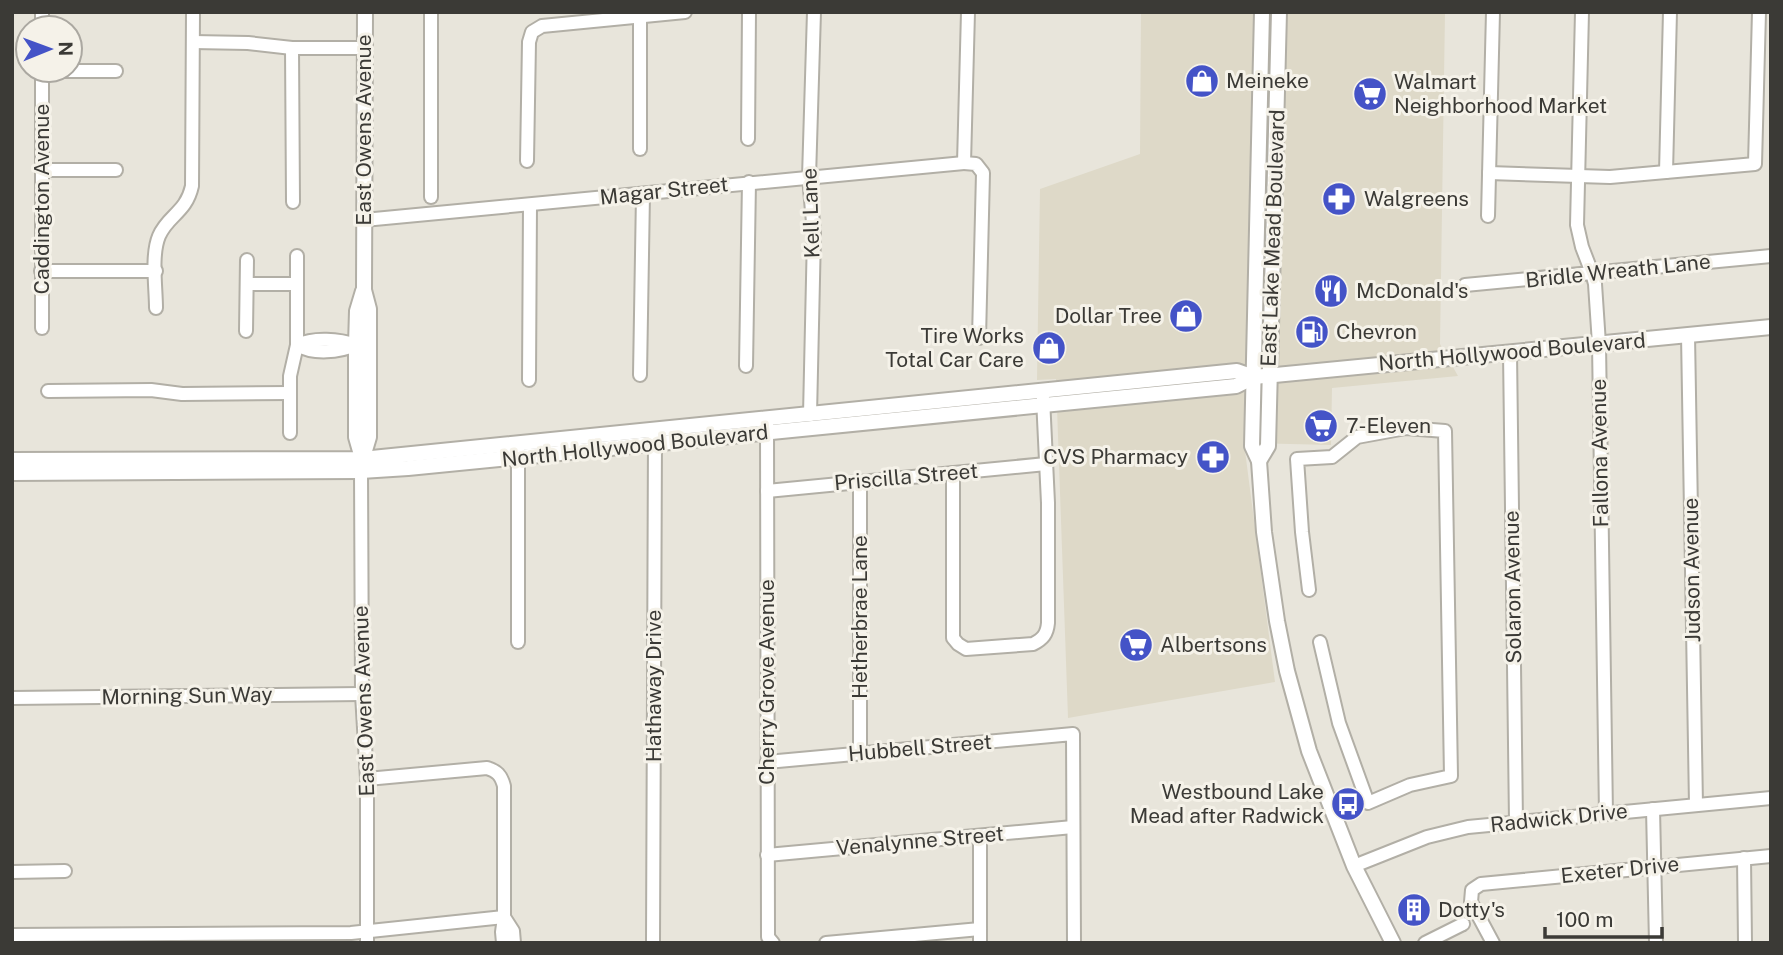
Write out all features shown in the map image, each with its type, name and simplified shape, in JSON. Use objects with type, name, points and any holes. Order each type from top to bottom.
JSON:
[{"type":"main road","name":"East Owens Avenue","points":[[361,465],[369,437],[369,309],[364,290],[365,12]]},
{"type":"main road","name":"East Lake Mead Boulevard","points":[[1262,12],[1252,446],[1259,461],[1268,564],[1287,671],[1308,751],[1354,866],[1393,943]]},
{"type":"main road","name":"East Lake Mead Boulevard","points":[[1259,461],[1268,446],[1279,12]]},
{"type":"main road","points":[[1260,81],[1266,85],[1267,103],[1276,116]]},
{"type":"main road","points":[[1259,164],[1264,172],[1265,215],[1273,230]]},
{"type":"main road","name":"East Owens Avenue","points":[[361,465],[356,437],[356,345],[357,312],[364,290]]},
{"type":"main road","name":"North Hollywood Boulevard","points":[[12,472],[361,465],[1043,398],[1137,381],[1237,372],[1254,377],[1269,376],[1771,327]]},
{"type":"main road","name":"North Hollywood Boulevard","points":[[767,426],[810,415],[1043,398],[1138,396],[1236,386],[1254,377]]},
{"type":"main road","points":[[1137,381],[1138,396]]},
{"type":"main road","name":"North Hollywood Boulevard","points":[[12,460],[361,465]]},
{"type":"street","points":[[156,308],[156,249],[159,236],[184,207],[192,186],[193,12]]},
{"type":"street","points":[[430,12],[431,197]]},
{"type":"street","points":[[527,161],[528,42],[532,32],[542,26],[591,17],[640,17],[685,12]]},
{"type":"street","points":[[748,139],[749,12]]},
{"type":"street","name":"Kell Lane","points":[[810,415],[814,233],[809,177],[814,12]]},
{"type":"street","points":[[968,12],[964,163],[976,164],[983,173],[979,338]]},
{"type":"street","points":[[1488,216],[1493,12]]},
{"type":"street","name":"Fallona Avenue","points":[[1582,12],[1577,225],[1595,284],[1599,344],[1606,814]]},
{"type":"street","points":[[1666,172],[1670,12]]},
{"type":"street","points":[[1489,173],[1610,177],[1755,164],[1759,12]]},
{"type":"street","points":[[640,17],[640,149]]},
{"type":"street","points":[[193,42],[248,43],[292,48],[365,48]]},
{"type":"street","points":[[292,48],[293,202]]},
{"type":"street","points":[[84,71],[116,71]]},
{"type":"street","name":"Caddington Avenue","points":[[42,84],[42,328]]},
{"type":"street","name":"Magar Street","points":[[364,220],[964,163]]},
{"type":"street","points":[[42,170],[116,170]]},
{"type":"street","points":[[746,366],[748,182]]},
{"type":"street","points":[[640,375],[643,194]]},
{"type":"street","points":[[529,380],[530,205]]},
{"type":"street","points":[[290,433],[290,376],[298,345],[297,256]]},
{"type":"street","name":"Bridle Wreath Lane","points":[[1465,285],[1771,256]]},
{"type":"street","points":[[246,331],[247,260]]},
{"type":"street","points":[[41,271],[156,271]]},
{"type":"street","points":[[247,284],[297,284]]},
{"type":"street","name":"Judson Avenue","points":[[1688,335],[1696,805]]},
{"type":"street","points":[[298,345],[307,341],[343,340],[356,345]]},
{"type":"street","name":"Solaron Avenue","points":[[1510,352],[1516,822]]},
{"type":"street","points":[[48,391],[290,393]]},
{"type":"street","points":[[953,473],[953,638],[965,649],[1033,644],[1047,633],[1048,623],[1048,503],[1043,398]]},
{"type":"street","name":"Cherry Grove Avenue","points":[[767,426],[767,855],[768,937],[773,943]]},
{"type":"street","points":[[1310,590],[1302,532],[1297,459],[1332,457],[1357,437],[1406,428],[1445,431],[1451,776],[1410,785],[1368,803],[1339,723],[1320,642]]},
{"type":"street","name":"Hathaway Drive","points":[[653,943],[654,437]]},
{"type":"street","points":[[518,450],[519,642]]},
{"type":"street","name":"Priscilla Street","points":[[767,491],[1046,464]]},
{"type":"street","name":"East Owens Avenue","points":[[361,465],[362,694],[367,779],[368,936]]},
{"type":"street","name":"Hetherbrae Lane","points":[[860,482],[860,753]]},
{"type":"street","name":"Morning Sun Way","points":[[12,698],[362,694]]},
{"type":"street","name":"Hubbell Street","points":[[767,762],[1073,734],[1073,827]]},
{"type":"street","points":[[367,779],[487,768],[496,771],[502,778],[505,786],[503,943]]},
{"type":"street","name":"Radwick Drive","points":[[1354,866],[1427,836],[1468,827],[1771,798]]},
{"type":"street","points":[[1653,809],[1656,943]]},
{"type":"street","points":[[1073,827],[1073,943]]},
{"type":"street","name":"Venalynne Street","points":[[767,855],[1073,827]]},
{"type":"street","points":[[980,836],[980,943]]},
{"type":"street","name":"Exeter Drive","points":[[1493,943],[1471,902],[1472,890],[1481,884],[1771,856]]},
{"type":"street","points":[[1744,858],[1745,943]]},
{"type":"street","points":[[12,873],[65,871]]},
{"type":"street","points":[[12,935],[351,933],[368,936],[504,917]]},
{"type":"street","points":[[504,917],[513,930],[514,943]]},
{"type":"street","points":[[1434,941],[1463,924]]},
{"type":"street","points":[[825,943],[980,929]]},
{"type":"shaded area","points":[[1141,12],[1445,12],[1440,344],[1458,376],[1332,388],[1331,445],[1244,443],[1275,682],[1068,718],[1056,379],[1037,380],[1040,189],[1140,154]]},
{"type":"place","name":"Meineke","points":[[1202,81]]},
{"type":"place","name":"Walmart Neighborhood Market","points":[[1370,94]]},
{"type":"place","name":"Walgreens","points":[[1339,199]]},
{"type":"place","name":"McDonald's","points":[[1331,291]]},
{"type":"place","name":"Dollar Tree","points":[[1186,316]]},
{"type":"place","name":"Chevron","points":[[1312,332]]},
{"type":"place","name":"Tire Works Total Car Care","points":[[1049,348]]},
{"type":"place","name":"7-Eleven","points":[[1321,426]]},
{"type":"place","name":"CVS Pharmacy","points":[[1213,457]]},
{"type":"place","name":"Albertsons","points":[[1136,645]]},
{"type":"place","name":"Westbound Lake Mead after Radwick","points":[[1348,804]]},
{"type":"place","name":"Dotty's","points":[[1414,910]]}]
